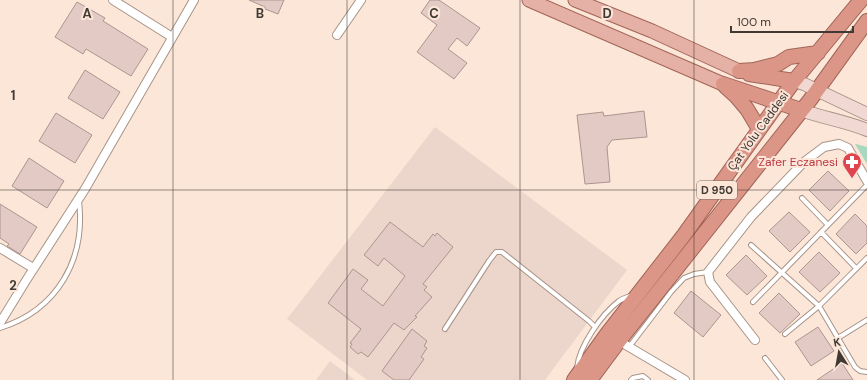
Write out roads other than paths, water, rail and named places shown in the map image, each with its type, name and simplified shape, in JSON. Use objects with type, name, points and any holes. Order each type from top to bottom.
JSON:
[{"type":"highway","name":"Çat Yolu Caddesi","points":[[580,379],[607,334],[684,235],[794,81],[860,0]]},
{"type":"highway","name":"Çat Yolu Caddesi","points":[[580,379],[624,344],[817,90],[867,21]]},
{"type":"highway","points":[[739,71],[754,70],[778,64],[789,57],[818,53]]},
{"type":"highway","points":[[739,71],[746,74],[794,81]]},
{"type":"highway","points":[[723,84],[801,110]]},
{"type":"highway","points":[[723,84],[747,109],[759,129]]},
{"type":"main road","points":[[529,0],[723,84]]},
{"type":"main road","points":[[575,0],[652,31],[739,71]]},
{"type":"main road","points":[[794,81],[804,84],[867,114]]},
{"type":"main road","points":[[801,110],[817,116],[856,125],[867,130]]},
{"type":"street","points":[[113,0],[172,37]]},
{"type":"street","points":[[0,323],[33,268],[79,199],[194,0]]},
{"type":"street","points":[[337,35],[361,0]]},
{"type":"street","points":[[755,340],[710,282],[708,272],[751,217],[804,162],[824,147],[838,144],[848,148],[867,181]]},
{"type":"street","points":[[0,248],[33,268]]},
{"type":"street","points":[[624,344],[685,380]]},
{"type":"lane","points":[[753,302],[867,185]]},
{"type":"lane","points":[[802,198],[828,225]]},
{"type":"lane","points":[[0,328],[15,323],[37,310],[63,281],[71,266],[78,243],[80,224],[79,199]]},
{"type":"lane","points":[[821,232],[856,268]]},
{"type":"lane","points":[[751,245],[819,306],[855,367],[860,371],[867,372]]},
{"type":"lane","points":[[445,330],[496,252],[502,252],[595,327]]},
{"type":"lane","points":[[785,334],[819,306],[867,258]]},
{"type":"lane","points":[[624,344],[684,278],[694,274],[708,272]]},
{"type":"lane","points":[[580,379],[578,359],[595,327],[605,314],[620,300],[640,292]]},
{"type":"lane","points":[[838,338],[867,320]]},
{"type":"lane","points":[[765,358],[782,380]]},
{"type":"lane","points":[[631,380],[633,378],[643,376],[648,380]]},
{"type":"place","name":"Zafer Eczanesi","points":[[852,179]]}]
